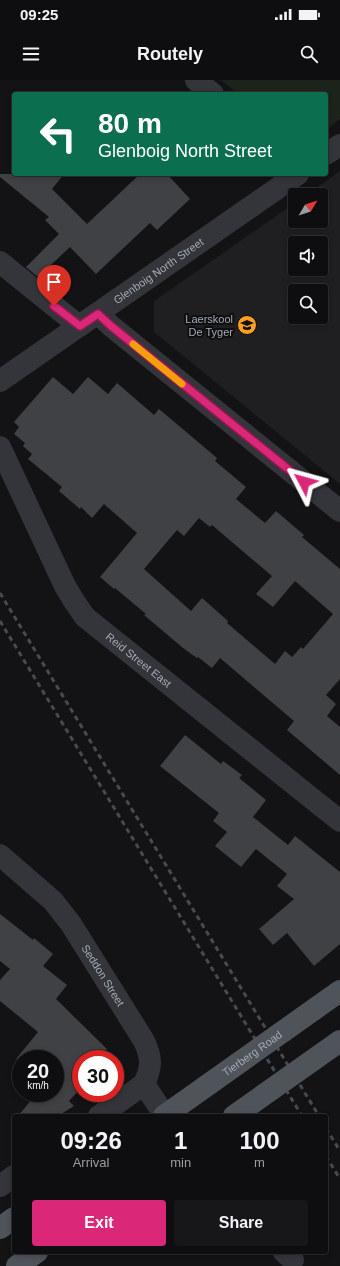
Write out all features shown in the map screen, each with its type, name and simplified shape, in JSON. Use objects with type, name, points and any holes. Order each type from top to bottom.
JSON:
[{"type":"main road","name":"Tierberg Road","points":[[168,1114],[340,991]]},
{"type":"main road","points":[[237,1114],[340,1041]]},
{"type":"main road","points":[[0,1228],[12,1219]]},
{"type":"main road","points":[[17,1266],[34,1254]]},
{"type":"street","points":[[196,80],[211,92]]},
{"type":"street","points":[[328,153],[340,145]]},
{"type":"street","name":"Glenboig North Street","points":[[0,381],[295,176]]},
{"type":"street","points":[[0,262],[80,326]]},
{"type":"street","points":[[98,314],[340,511]]},
{"type":"street","name":"Reid Street East","points":[[0,447],[65,586],[85,617],[340,821]]},
{"type":"street","name":"Seddon Street","points":[[0,855],[53,901],[75,930],[144,1041],[149,1052],[151,1062],[149,1073],[144,1084]]},
{"type":"street","points":[[102,1114],[144,1084],[164,1114]]},
{"type":"shaded area","points":[[221,80],[340,80],[340,119],[328,128],[328,92],[236,92]]},
{"type":"shaded area","name":"Laerskool De Tyger","points":[[340,171],[340,484],[154,332],[154,301],[288,208],[288,228],[328,228],[328,188],[316,188]]},
{"type":"building","points":[[0,174],[12,174],[12,176],[62,176],[52,189],[87,224],[138,176],[169,176],[190,199],[157,230],[150,223],[96,274],[70,247],[38,277],[26,267],[59,234],[45,220],[49,217],[0,177]]},
{"type":"building","points":[[53,377],[73,394],[88,377],[108,394],[117,383],[154,415],[159,409],[217,458],[215,461],[246,487],[236,499],[265,523],[276,511],[304,535],[302,537],[340,569],[340,679],[326,695],[336,704],[327,716],[340,727],[340,775],[287,730],[294,721],[220,658],[212,668],[198,657],[197,658],[183,648],[144,615],[146,614],[100,577],[137,533],[104,504],[92,518],[81,507],[80,509],[59,491],[62,487],[28,459],[32,454],[23,446],[25,443],[14,434],[19,427],[14,422]],"holes":[[[199,518],[210,527],[212,525],[272,576],[256,594],[273,607],[295,581],[333,614],[303,649],[301,647],[292,657],[285,651],[275,664],[227,623],[228,621],[202,598],[191,611],[144,569],[177,530],[184,536]]]},
{"type":"building","points":[[185,735],[221,764],[223,761],[242,775],[239,778],[266,800],[253,817],[288,845],[295,836],[340,872],[340,944],[314,966],[287,933],[273,945],[259,929],[294,899],[277,886],[287,874],[256,849],[241,867],[215,846],[227,832],[213,821],[219,813],[160,766]]},
{"type":"building","points":[[0,914],[33,940],[34,938],[53,954],[43,966],[67,985],[56,999],[107,1049],[72,1050],[72,1098],[69,1101],[74,1106],[61,1114],[20,1114],[30,1102],[64,1102],[64,1050],[23,1050],[38,1032],[0,1001],[0,980],[10,969],[0,961]]},
{"type":"railway","points":[[0,593],[318,1114]]},
{"type":"railway","points":[[0,621],[301,1114]]},
{"type":"railway","points":[[328,1131],[340,1151]]},
{"type":"railway","points":[[328,1159],[340,1179]]},
{"type":"slow traffic","points":[[133,344],[182,384]]},
{"type":"place","name":"Laerskool De Tyger","points":[[247,325]]},
{"type":"route","points":[[54,306],[80,326],[98,314],[304,482]]}]
